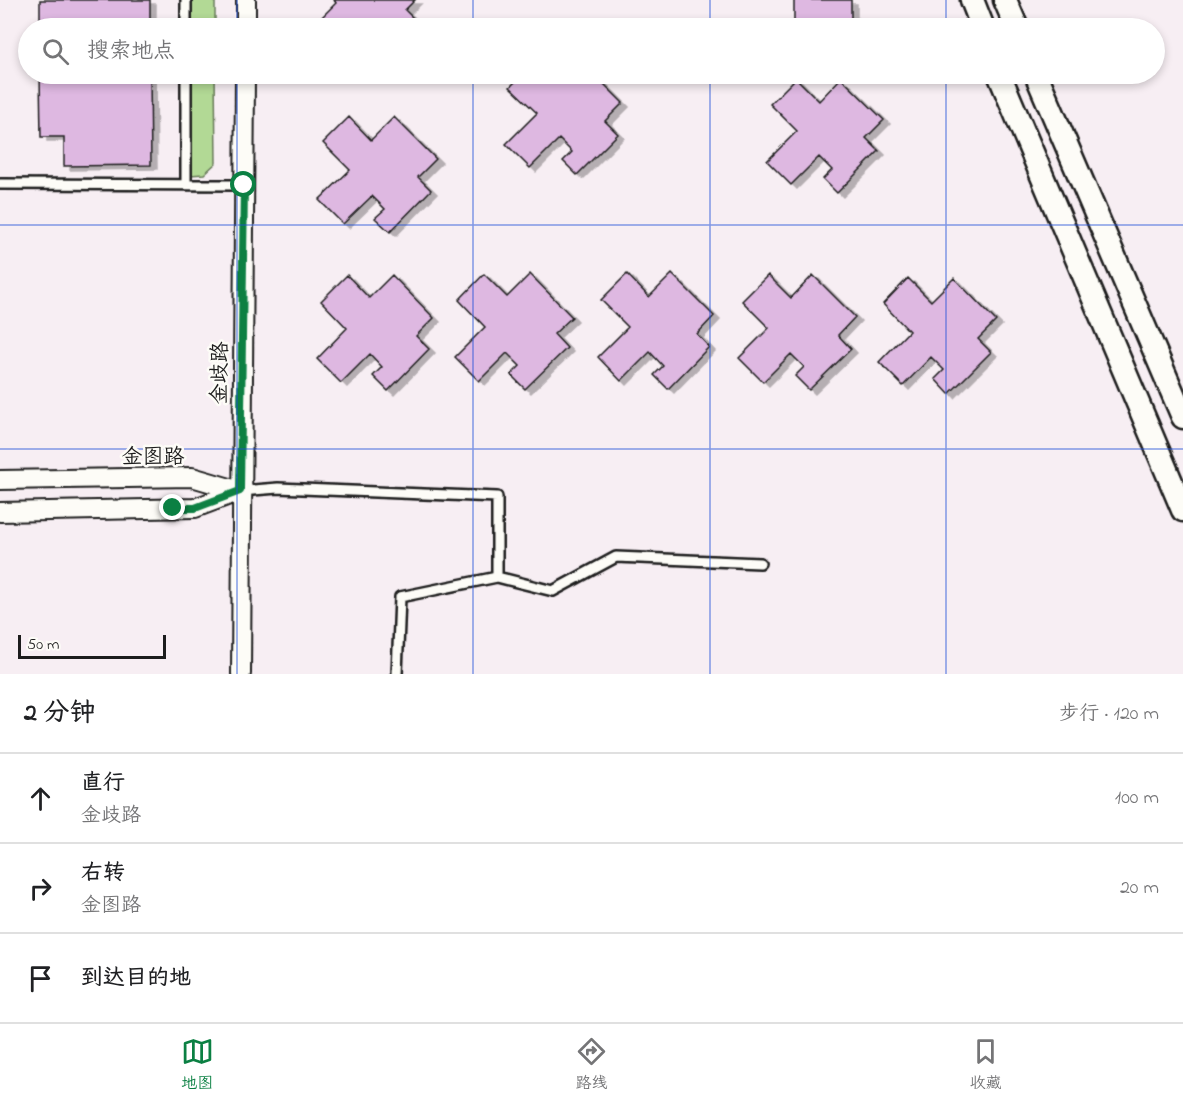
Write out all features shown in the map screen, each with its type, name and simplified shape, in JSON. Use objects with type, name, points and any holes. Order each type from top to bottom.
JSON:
[{"type":"street","points":[[246,0],[246,18]]},
{"type":"street","points":[[972,0],[979,18]]},
{"type":"street","points":[[1005,0],[1013,18]]},
{"type":"street","name":"金歧路","points":[[241,674],[240,491],[245,84]]},
{"type":"street","points":[[1003,84],[1183,510]]},
{"type":"street","points":[[1040,84],[1183,417]]},
{"type":"street","name":"金图路","points":[[0,480],[192,477],[240,491]]},
{"type":"street","points":[[0,512],[195,508],[240,491]]},
{"type":"lane","points":[[186,0],[186,18]]},
{"type":"lane","points":[[186,84],[186,184]]},
{"type":"lane","points":[[0,184],[244,185]]},
{"type":"lane","points":[[240,491],[278,488],[497,497],[497,577]]},
{"type":"lane","points":[[397,674],[400,597],[497,577],[553,591],[616,557],[760,563]]},
{"type":"green space","points":[[188,0],[215,0],[215,18],[188,18]]},
{"type":"green space","points":[[188,84],[215,84],[216,163],[204,174],[190,175]]},
{"type":"building","points":[[40,0],[150,0],[150,18],[40,18]]},
{"type":"building","points":[[334,0],[415,0],[405,10],[413,18],[321,18],[336,3]]},
{"type":"building","points":[[794,0],[851,0],[851,18],[794,18]]},
{"type":"building","points":[[40,84],[150,84],[151,165],[64,166],[64,137],[41,137]]},
{"type":"building","points":[[513,84],[604,84],[623,103],[605,121],[618,134],[577,175],[563,161],[572,152],[559,139],[530,168],[506,144],[537,113],[510,87]]},
{"type":"building","points":[[790,84],[802,84],[819,101],[835,84],[847,84],[884,120],[866,138],[879,151],[837,193],[823,179],[832,170],[819,157],[791,185],[767,161],[797,131],[770,104]]},
{"type":"building","points":[[349,117],[371,140],[394,117],[436,159],[418,177],[431,190],[390,232],[375,218],[385,209],[372,196],[343,224],[319,200],[350,170],[323,143]]},
{"type":"building","points":[[484,274],[507,297],[530,274],[572,317],[554,334],[567,348],[525,389],[511,375],[520,366],[507,353],[479,381],[455,357],[485,327],[459,300]]},
{"type":"building","points":[[627,274],[649,297],[672,274],[714,316],[697,334],[709,347],[668,389],[654,375],[663,366],[650,352],[621,381],[598,357],[628,327],[601,300]]},
{"type":"building","points":[[347,275],[369,298],[392,275],[434,318],[416,336],[429,349],[388,391],[373,376],[382,367],[370,354],[341,383],[317,359],[347,328],[321,301]]},
{"type":"building","points":[[768,275],[791,298],[813,275],[855,317],[838,335],[851,349],[809,390],[795,376],[804,367],[791,354],[763,382],[739,358],[769,328],[742,301]]},
{"type":"building","points":[[908,278],[931,301],[954,278],[996,321],[978,339],[991,352],[949,394],[935,379],[944,370],[931,357],[903,386],[879,362],[909,331],[883,304]]},
{"type":"route","points":[[173,508],[195,508],[240,491],[244,185]]}]
